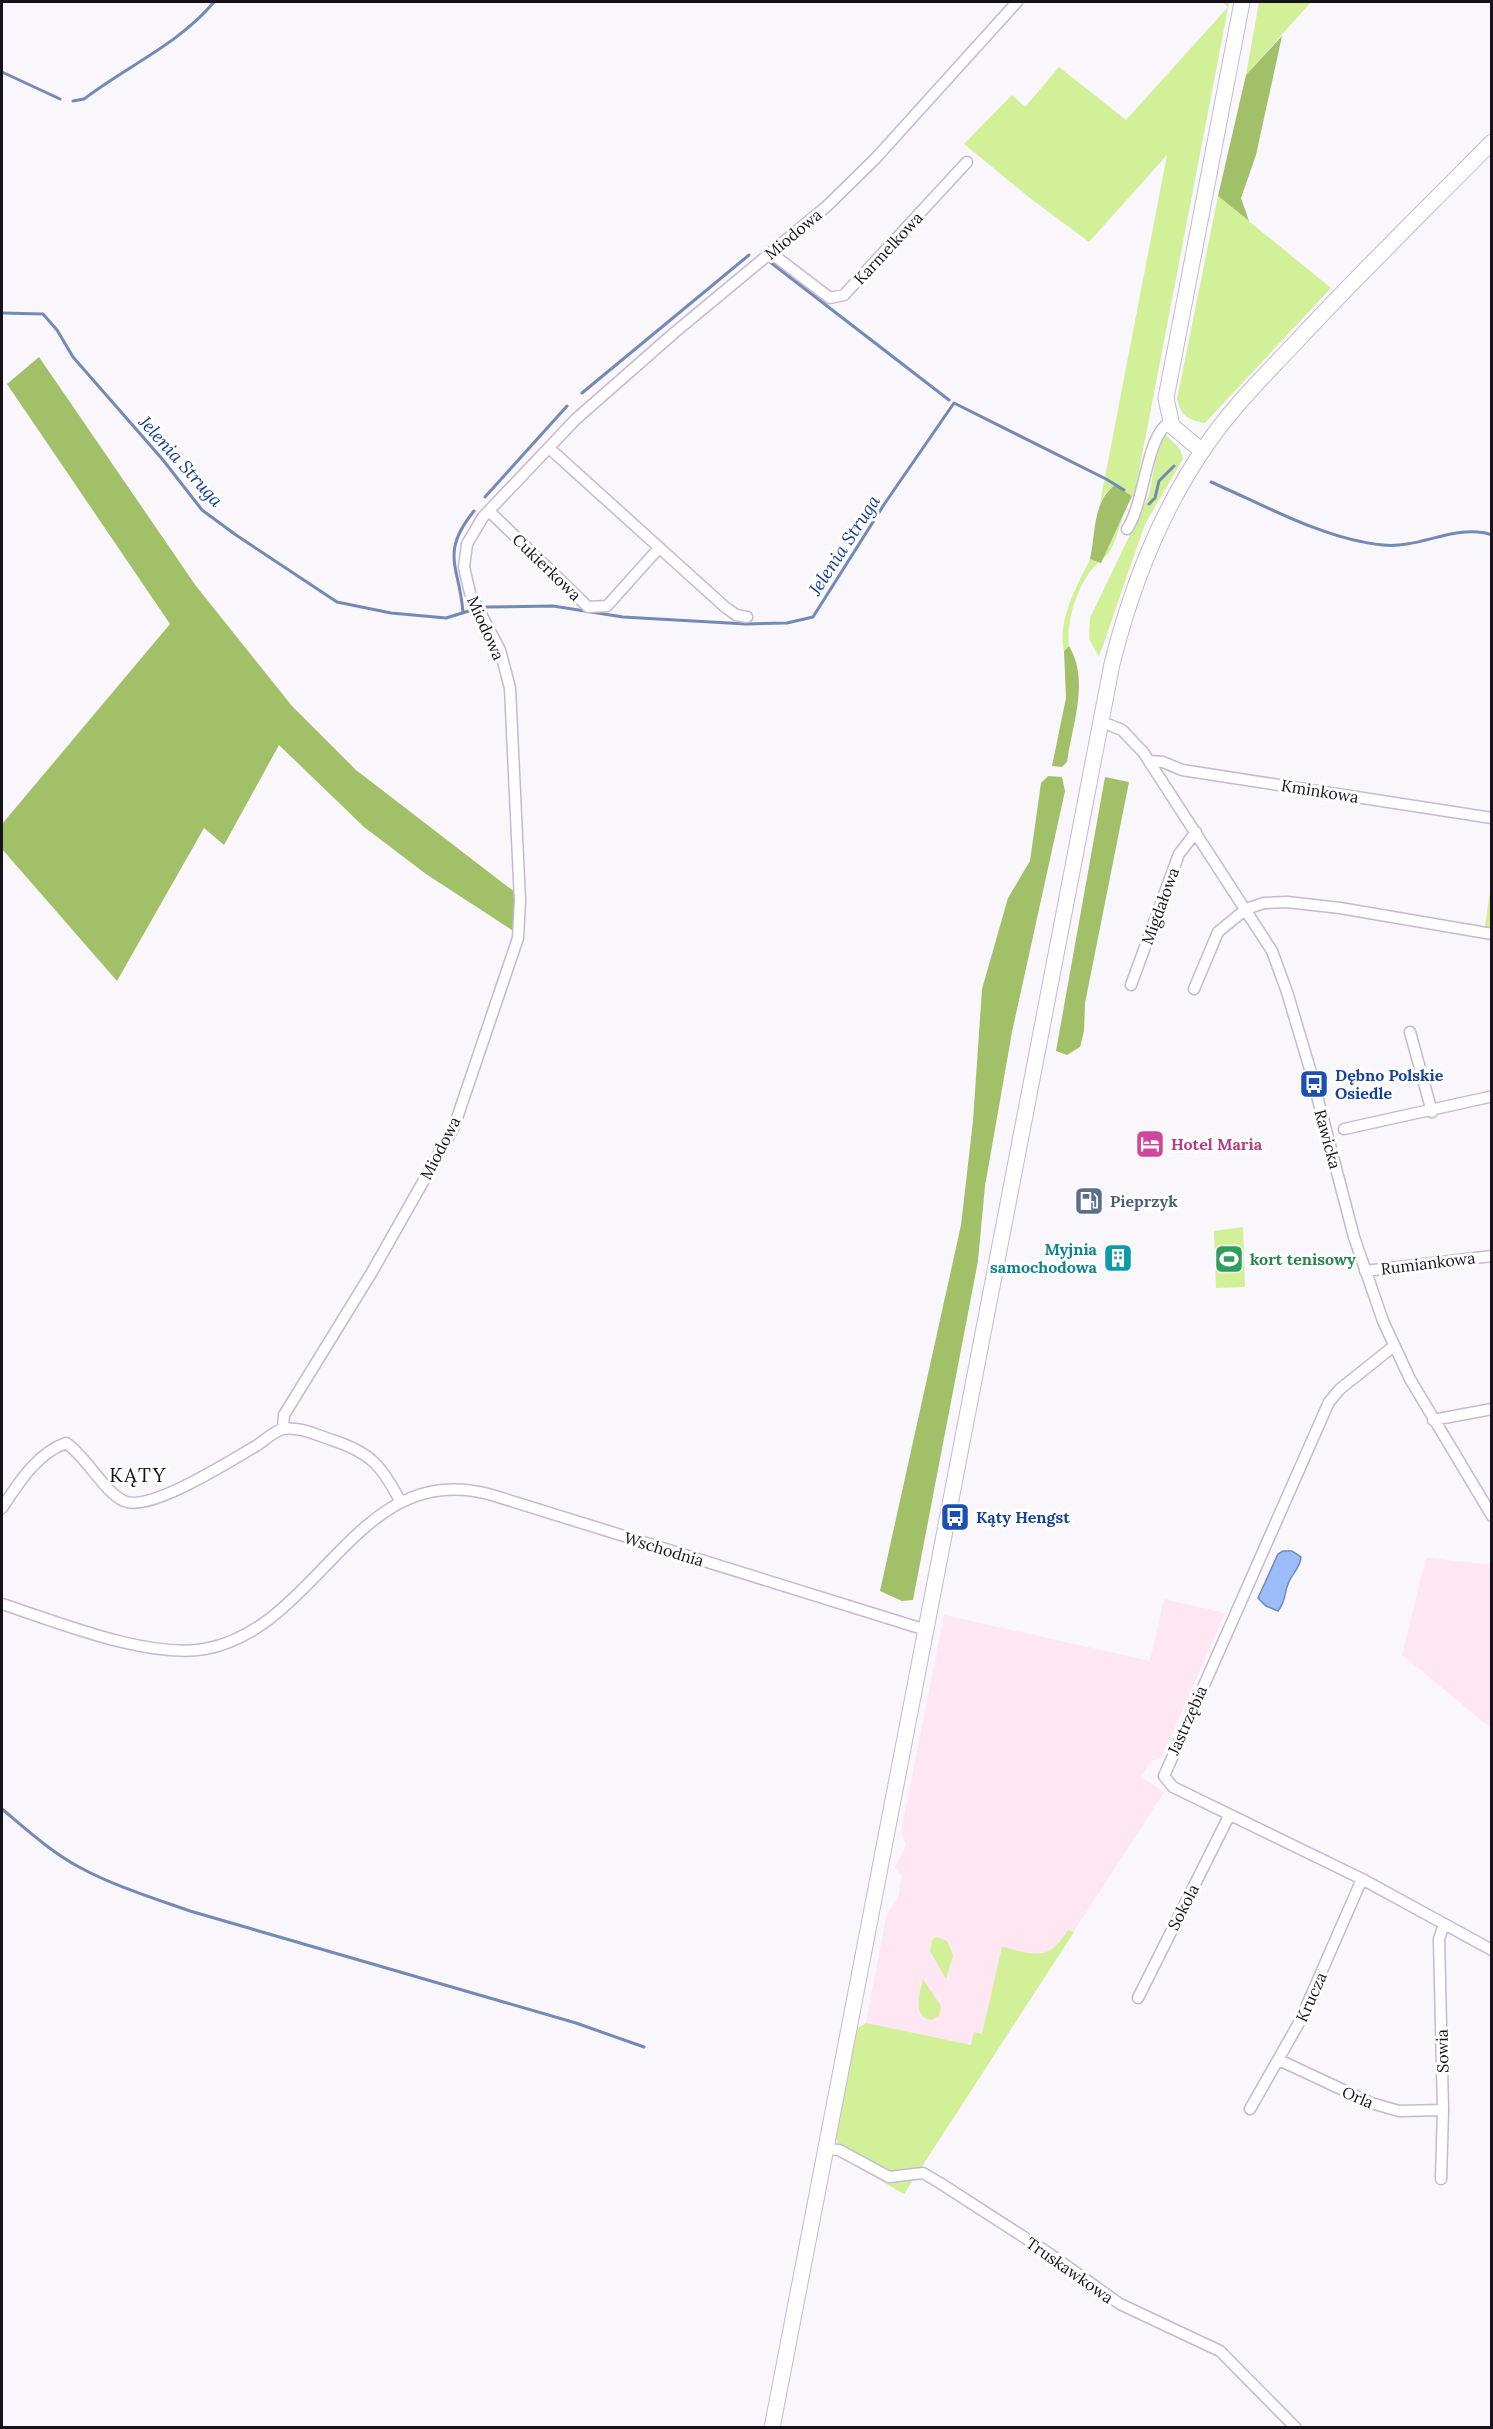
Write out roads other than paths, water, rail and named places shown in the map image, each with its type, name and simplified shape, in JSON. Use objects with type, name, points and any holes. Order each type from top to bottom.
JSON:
[{"type":"main road","points":[[1203,451],[1175,430],[1166,407],[1167,384],[1242,2]]},
{"type":"main road","points":[[772,2427],[1112,664],[1134,588],[1166,516],[1203,451],[1265,374],[1491,142]]},
{"type":"street","name":"Miodowa","points":[[283,1429],[284,1415],[372,1272],[454,1127],[518,938],[520,901],[510,688],[500,650],[470,593],[464,567],[467,544],[489,511],[576,419],[665,341],[827,206],[875,159],[1017,2]]},
{"type":"street","name":"Karmelkowa","points":[[771,253],[830,298],[844,295],[967,162]]},
{"type":"street","points":[[1127,529],[1136,515],[1157,434],[1171,422]]},
{"type":"street","points":[[549,448],[725,607],[736,615],[747,617]]},
{"type":"street","name":"Cukierkowa","points":[[489,511],[588,606],[607,606],[659,548]]},
{"type":"street","name":"Rawicka","points":[[1102,722],[1128,735],[1149,761],[1246,909],[1279,967],[1365,1271],[1394,1346],[1433,1420],[1491,1516]]},
{"type":"street","name":"Kminkowa","points":[[1149,761],[1163,762],[1182,770],[1491,818]]},
{"type":"street","name":"Migdałowa","points":[[1131,985],[1179,854],[1196,832]]},
{"type":"street","points":[[1194,989],[1218,932],[1246,909],[1264,903],[1287,902],[1340,908],[1491,934]]},
{"type":"street","points":[[1410,1032],[1432,1112]]},
{"type":"street","points":[[1344,1129],[1432,1112],[1489,1097]]},
{"type":"street","name":"Rumiankowa","points":[[1365,1271],[1491,1256]]},
{"type":"street","name":"Jastrzębia","points":[[1394,1346],[1340,1389],[1329,1401],[1164,1771],[1164,1776],[1173,1787],[1362,1879],[1491,1950]]},
{"type":"street","points":[[1433,1420],[1491,1409]]},
{"type":"street","points":[[2,1508],[31,1469],[54,1447],[66,1443],[75,1449],[124,1501],[137,1502],[150,1500],[213,1471],[283,1429],[302,1430],[345,1444],[364,1454],[383,1471],[399,1501]]},
{"type":"street","name":"Wschodnia","points":[[2,1604],[102,1636],[154,1648],[180,1651],[222,1645],[258,1628],[292,1599],[378,1515],[399,1501],[427,1491],[454,1488],[484,1493],[926,1630]]},
{"type":"street","name":"Sokola","points":[[1137,1998],[1229,1816]]},
{"type":"street","name":"Krucza","points":[[1250,2109],[1300,2021],[1362,1879]]},
{"type":"street","name":"Sowia","points":[[1441,2179],[1443,2110],[1439,1940],[1444,1924]]},
{"type":"street","name":"Orla","points":[[1279,2060],[1371,2103],[1399,2111],[1443,2110]]},
{"type":"street","name":"Truskawkowa","points":[[826,2148],[839,2150],[889,2177],[923,2173],[940,2183],[1050,2254],[1120,2304],[1220,2351],[1296,2427]]},
{"type":"water","points":[[1283,1551],[1292,1551],[1301,1557],[1278,1611],[1266,1606],[1258,1598],[1278,1554]]},
{"type":"waterway","points":[[73,101],[84,99],[169,42],[200,17],[214,2]]},
{"type":"waterway","points":[[2,72],[60,99]]},
{"type":"waterway","points":[[582,393],[749,255]]},
{"type":"waterway","points":[[770,262],[949,400]]},
{"type":"waterway","name":"Jelenia Struga","points":[[2,313],[43,314],[57,330],[73,357],[163,460],[202,510],[337,602],[391,613],[446,618],[472,610]]},
{"type":"waterway","name":"Jelenia Struga","points":[[486,607],[553,606],[623,617],[746,624],[787,623],[813,617],[885,503],[954,403],[1124,490]]},
{"type":"waterway","points":[[485,497],[567,406]]},
{"type":"waterway","name":"Jelenia Struga","points":[[1149,504],[1155,498],[1159,481],[1174,466]]},
{"type":"waterway","name":"Jelenia Struga","points":[[1211,482],[1318,529],[1361,542],[1397,545],[1465,532],[1492,535]]},
{"type":"waterway","points":[[463,613],[454,550],[463,526],[474,511]]},
{"type":"waterway","points":[[2,1809],[39,1840],[69,1861],[92,1874],[134,1891],[190,1911],[576,2023],[644,2047]]},
{"type":"place","name":"Dębno Polskie Osiedle","points":[[1314,1084]]},
{"type":"place","name":"Hotel Maria","points":[[1150,1144]]},
{"type":"place","name":"Pieprzyk","points":[[1089,1201]]},
{"type":"place","name":"Myjnia samochodowa","points":[[1118,1258]]},
{"type":"place","name":"kort tenisowy","points":[[1229,1259]]},
{"type":"place","name":"Kąty Hengst","points":[[955,1517]]},
{"type":"district","name":"KĄTY","points":[[138,1474]]}]
